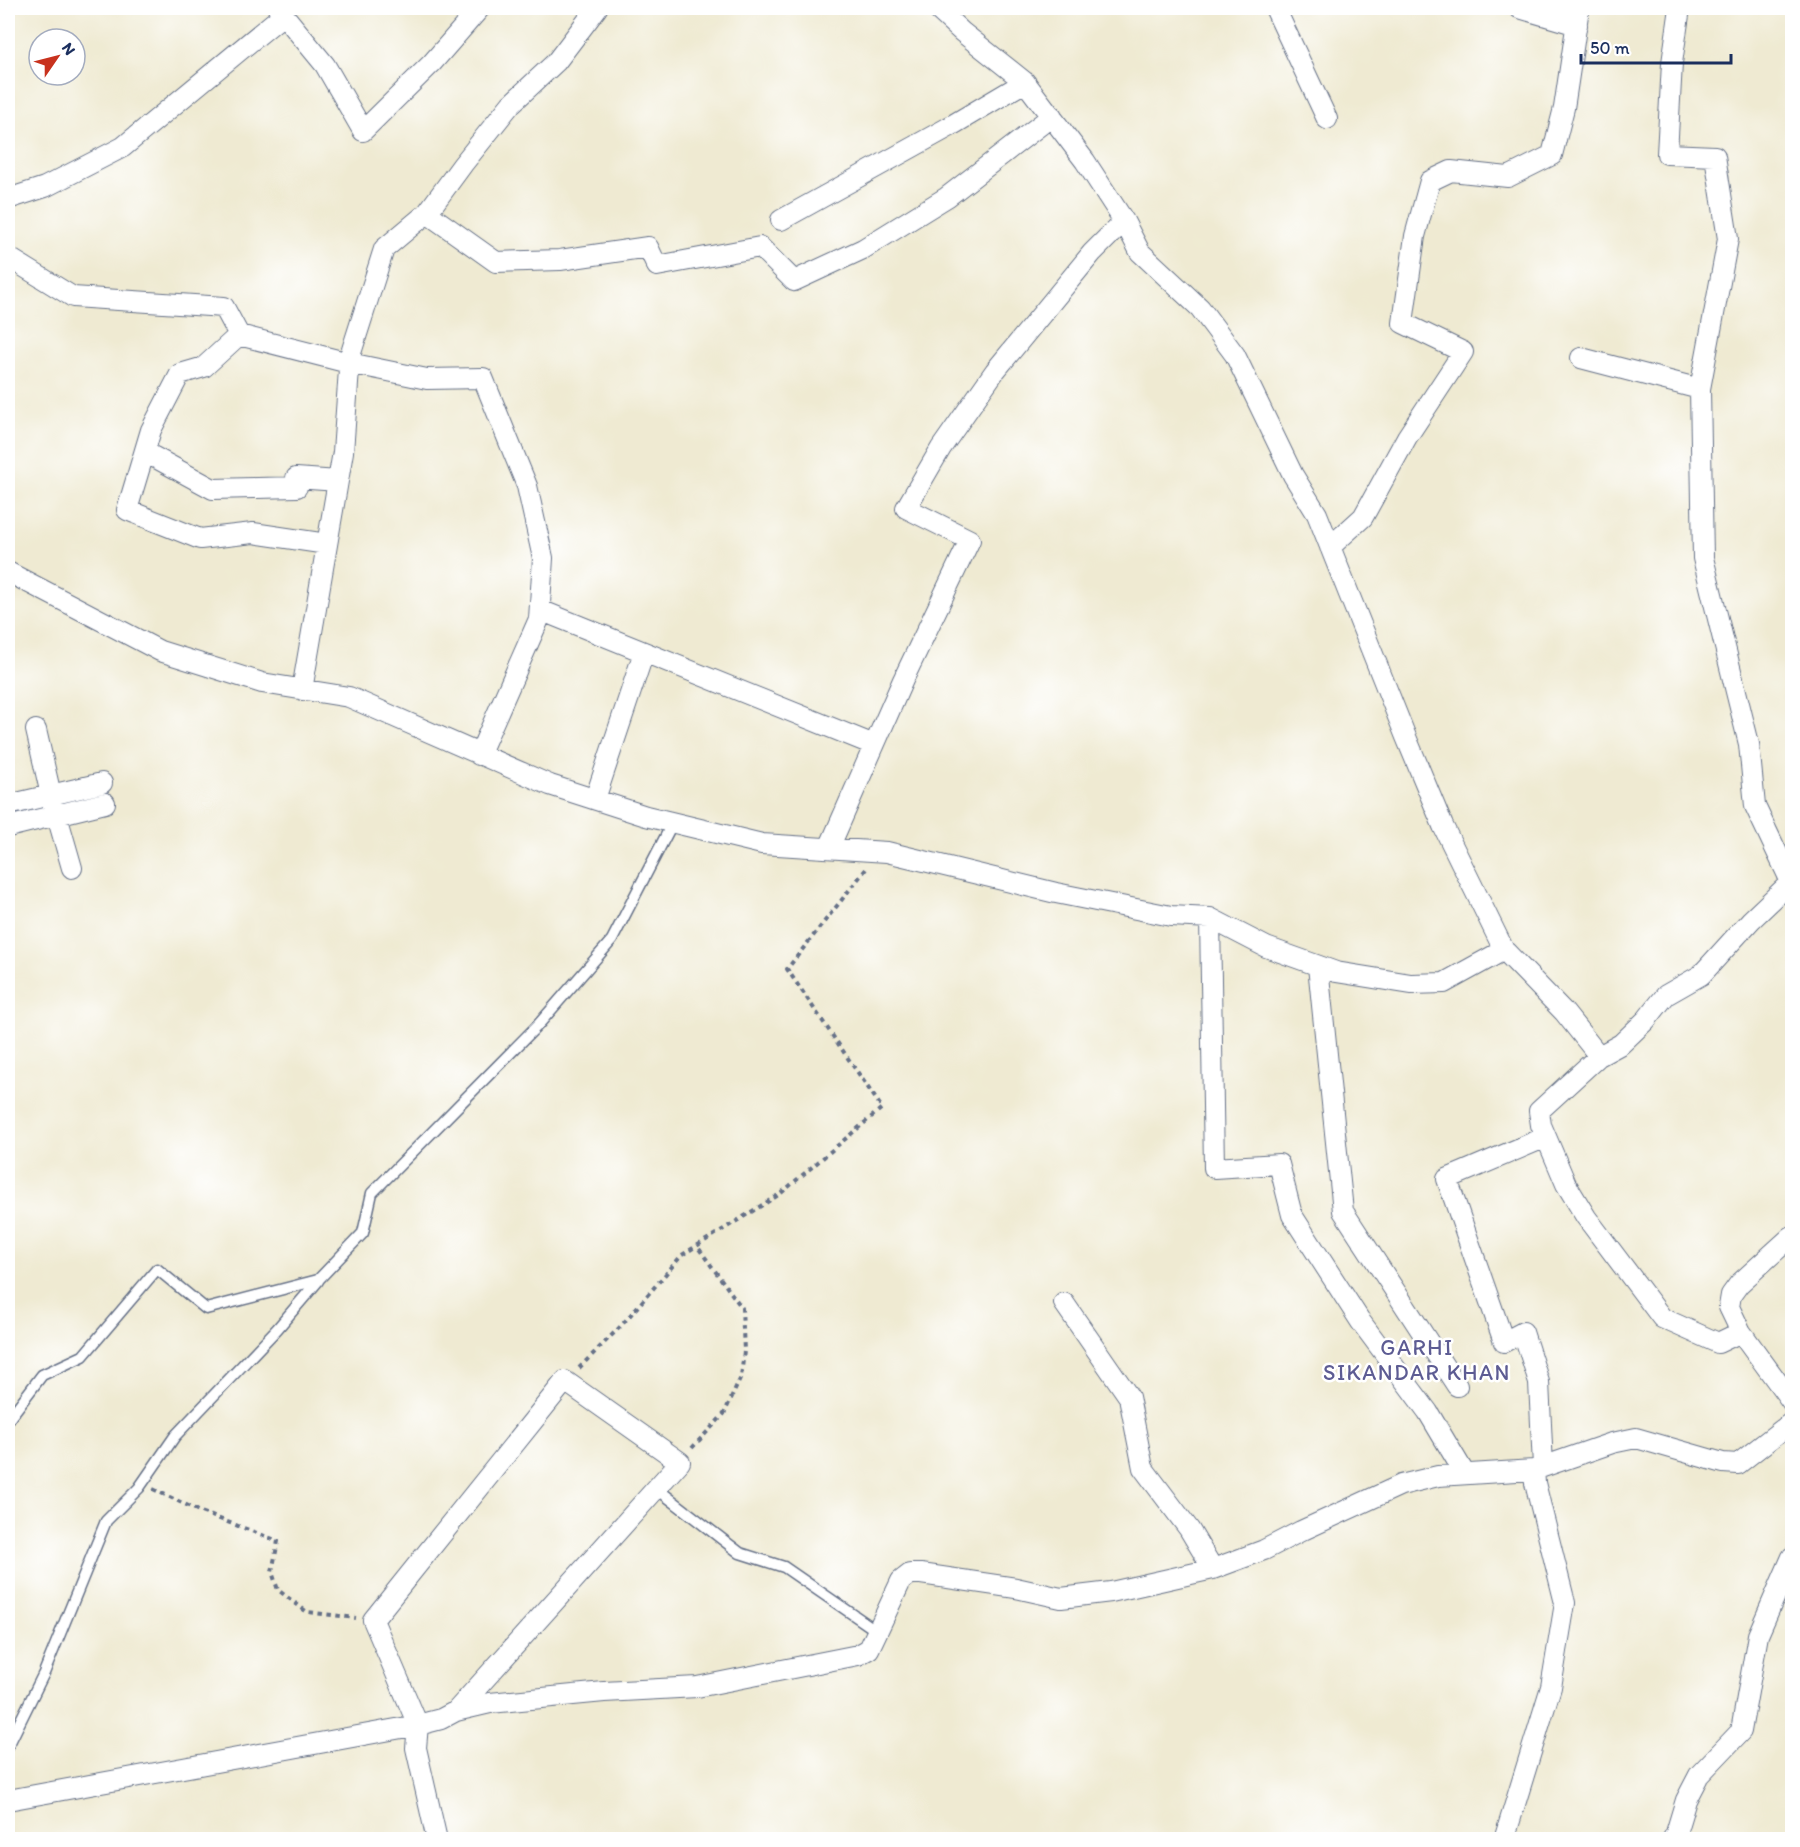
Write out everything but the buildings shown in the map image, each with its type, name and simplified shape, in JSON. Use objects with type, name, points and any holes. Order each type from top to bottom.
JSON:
[{"type":"street","points":[[8,199],[45,187],[123,147],[281,11],[325,65],[363,131],[432,63],[480,8]]},
{"type":"street","points":[[302,690],[343,452],[350,363],[384,249],[428,213],[463,164],[511,104],[556,62],[597,8]]},
{"type":"street","points":[[936,8],[962,32],[1025,82],[1085,161],[1124,221],[1140,252],[1200,308],[1235,355],[1293,475],[1317,514],[1443,826],[1504,951],[1564,1012],[1599,1056]]},
{"type":"street","points":[[1275,8],[1327,119]]},
{"type":"street","points":[[1330,547],[1363,517],[1407,437],[1463,352],[1403,323],[1415,236],[1430,181],[1450,171],[1508,177],[1552,155],[1564,108],[1578,16],[1519,8]]},
{"type":"street","points":[[1680,8],[1672,63],[1667,154],[1715,156],[1728,239],[1700,389],[1703,558],[1749,744],[1755,806],[1792,882],[1751,920],[1701,975],[1666,995],[1646,1020],[1621,1044],[1599,1056],[1539,1111],[1541,1125],[1566,1184],[1586,1217],[1662,1318],[1718,1343],[1741,1332]]},
{"type":"street","points":[[781,220],[1025,82]]},
{"type":"street","points":[[428,213],[496,261],[560,260],[648,247],[657,266],[760,247],[794,281],[863,249],[947,197],[1052,116]]},
{"type":"street","points":[[829,848],[874,745],[970,540],[906,508],[941,447],[995,371],[1092,253],[1124,221]]},
{"type":"street","points":[[8,257],[73,297],[224,307],[239,335],[350,363],[427,379],[483,378],[527,486],[543,558],[539,619],[479,755]]},
{"type":"street","points":[[239,335],[204,367],[180,374],[151,430],[127,510],[200,539],[253,533],[327,544]]},
{"type":"street","points":[[1581,358],[1700,389]]},
{"type":"street","points":[[145,452],[213,489],[297,487],[296,478],[338,481]]},
{"type":"street","points":[[8,572],[160,651],[262,683],[349,697],[550,785],[646,816],[762,844],[881,852],[1114,905],[1172,916],[1210,918],[1266,948],[1336,972],[1411,984],[1444,983],[1504,951]]},
{"type":"street","points":[[540,610],[874,745]]},
{"type":"street","points":[[595,799],[644,652]]},
{"type":"street","points":[[36,730],[51,795],[72,868]]},
{"type":"street","points":[[8,805],[102,783]]},
{"type":"street","points":[[8,826],[105,803]]},
{"type":"street","points":[[1210,918],[1214,1167],[1279,1164],[1292,1215],[1361,1322],[1428,1412],[1465,1474]]},
{"type":"street","points":[[1318,966],[1343,1211],[1457,1386]]},
{"type":"street","points":[[1504,1839],[1551,1687],[1565,1603],[1535,1483],[1539,1468],[1539,1382],[1523,1332],[1504,1342],[1447,1179],[1546,1137]]},
{"type":"street","points":[[1792,1236],[1739,1284],[1731,1295],[1729,1307],[1741,1332],[1792,1402]]},
{"type":"street","points":[[1064,1302],[1129,1398],[1143,1468],[1189,1529],[1213,1569]]},
{"type":"street","points":[[437,1839],[416,1748],[418,1725],[373,1620],[566,1381],[680,1462],[456,1711]]},
{"type":"street","points":[[8,1800],[418,1725],[441,1719],[456,1711],[490,1703],[697,1687],[858,1655],[869,1649],[901,1581],[910,1574],[1006,1586],[1061,1598],[1111,1592],[1213,1569],[1264,1550],[1401,1485],[1438,1476],[1539,1468],[1612,1443],[1636,1438],[1723,1463],[1738,1464],[1792,1422]]},
{"type":"street","points":[[1672,1839],[1686,1800],[1699,1775],[1741,1731],[1758,1635],[1792,1557]]},
{"type":"lane","points":[[8,1746],[44,1673],[105,1521],[142,1484],[175,1436],[277,1329],[318,1280],[363,1233],[372,1193],[538,1025],[612,940],[674,822]]},
{"type":"lane","points":[[8,1420],[42,1375],[83,1356],[157,1269],[206,1309],[318,1280]]},
{"type":"lane","points":[[656,1488],[740,1553],[784,1567],[877,1631]]},
{"type":"path","points":[[566,1381],[620,1327],[682,1255],[780,1194],[882,1108],[787,969],[881,852]]},
{"type":"path","points":[[680,1462],[724,1414],[741,1377],[744,1351],[742,1308],[697,1246]]},
{"type":"path","points":[[142,1484],[201,1512],[278,1541],[272,1572],[278,1590],[308,1612],[373,1620]]},
{"type":"district","name":"GARHI SIKANDAR KHAN","points":[[1417,1360]]}]
